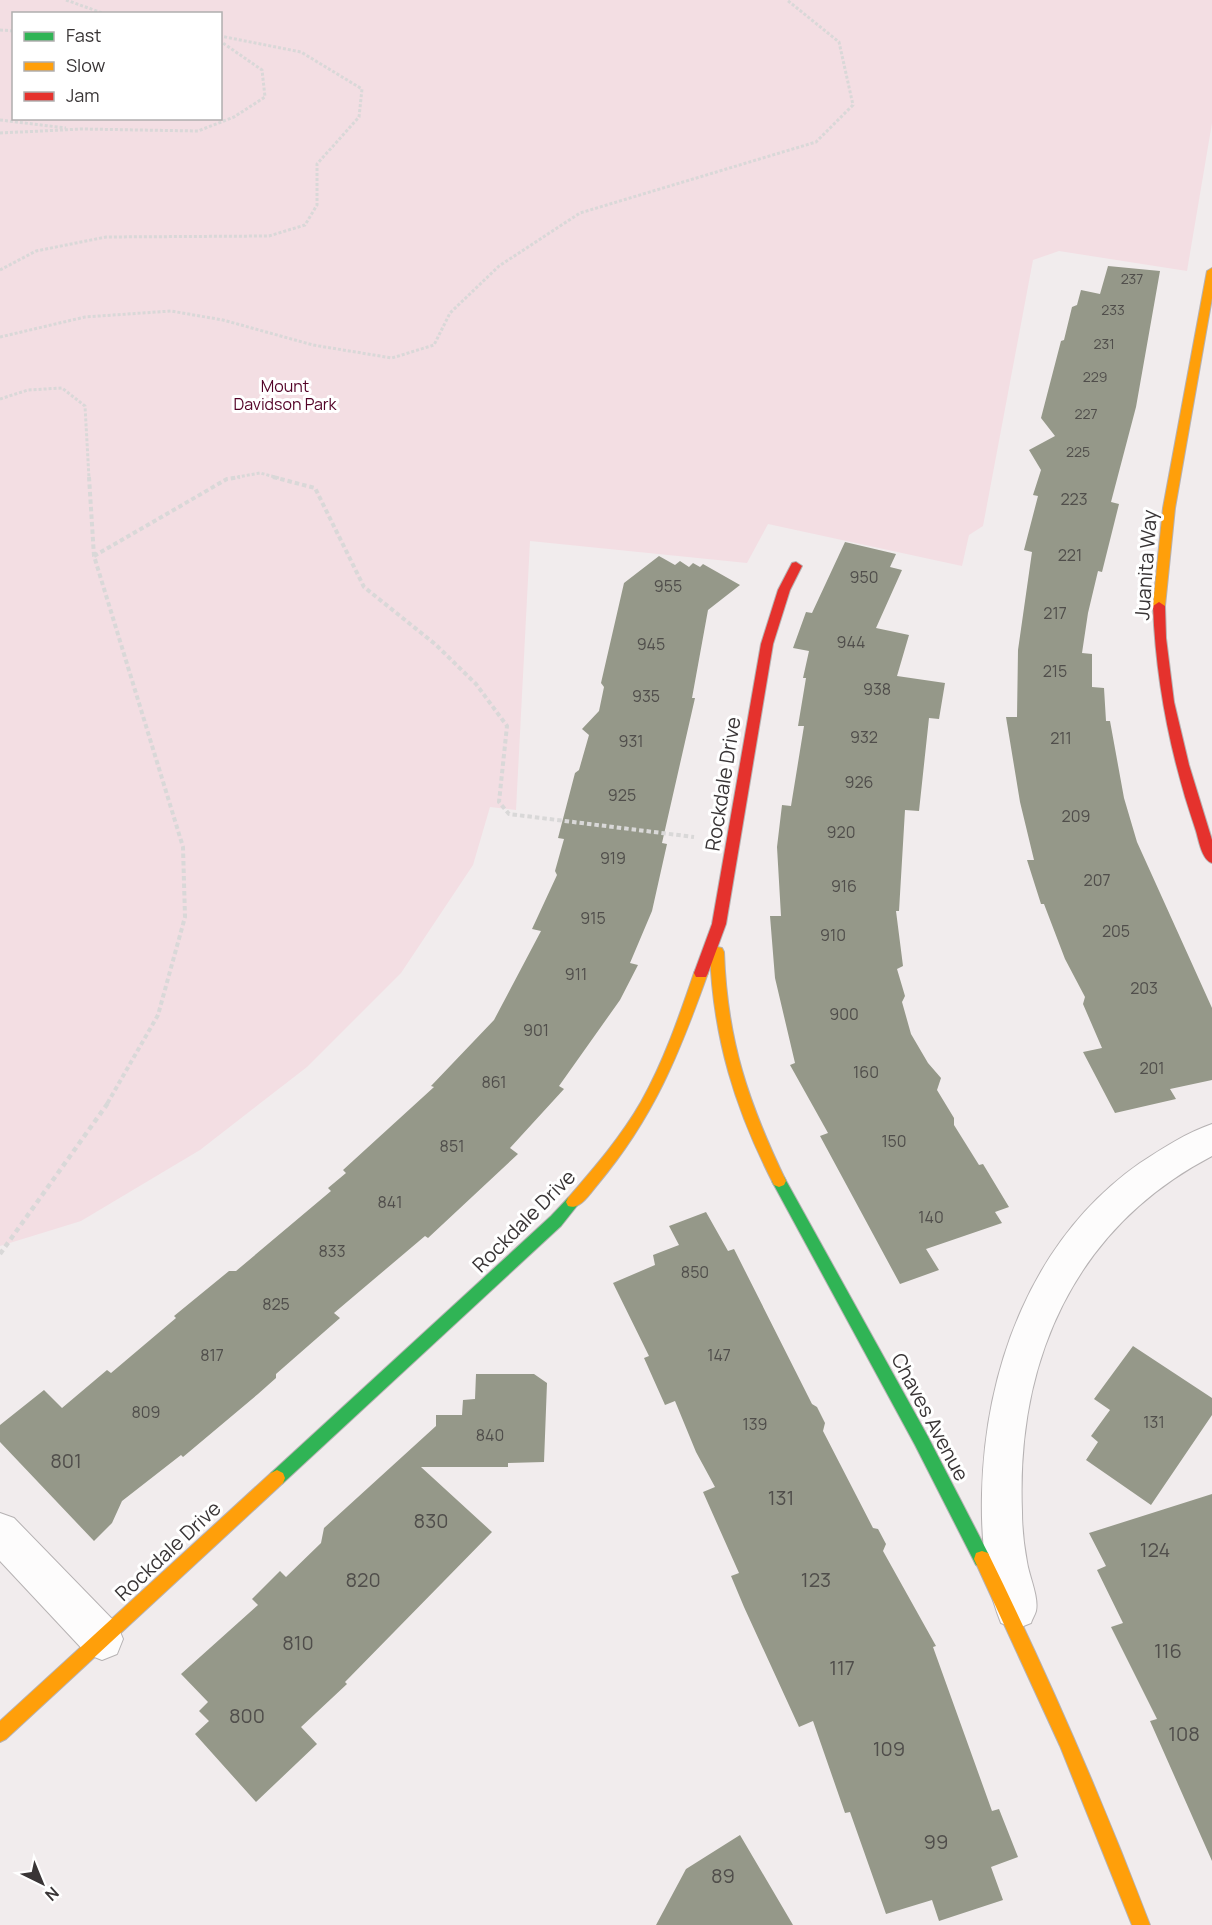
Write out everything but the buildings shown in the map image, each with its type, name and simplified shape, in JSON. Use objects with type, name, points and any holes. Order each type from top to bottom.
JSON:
[{"type":"street","name":"Juanita Way","points":[[1212,271],[1170,499],[1160,607],[1162,666],[1171,720],[1184,776],[1212,858]]},
{"type":"street","name":"Rockdale Drive","points":[[0,1733],[556,1221],[607,1164],[645,1107],[676,1041],[719,924],[767,644],[784,591],[796,566]]},
{"type":"street","name":"Chaves Avenue","points":[[719,924],[716,980],[723,1038],[740,1098],[767,1159],[976,1543],[1029,1655],[1114,1847],[1141,1925]]},
{"type":"street","points":[[1029,1655],[1006,1571],[1002,1493],[1006,1422],[1022,1352],[1049,1290],[1088,1232],[1138,1185],[1212,1139]]},
{"type":"street","points":[[0,1532],[102,1639]]},
{"type":"path","points":[[66,0],[99,12]]},
{"type":"path","points":[[0,337],[85,317],[171,311],[223,320],[313,345],[392,358],[434,345],[450,314],[498,266],[580,213],[606,203],[692,181],[816,142],[853,105],[846,64],[838,42],[787,0]]},
{"type":"path","points":[[0,270],[36,250],[106,237],[269,236],[305,225],[316,205],[317,164],[359,117],[362,89],[301,52],[222,36]]},
{"type":"path","points":[[0,133],[82,129],[198,131],[234,117],[265,97],[262,70],[222,41]]},
{"type":"path","points":[[0,120],[82,129]]},
{"type":"path","points":[[0,399],[28,390],[62,388],[85,406],[94,556],[183,847],[185,917],[158,1015],[116,1092],[0,1254]]},
{"type":"path","points":[[94,556],[227,479],[260,473],[315,488],[364,587],[435,644],[476,684],[507,726],[499,802],[509,814],[734,842]]},
{"type":"green space","name":"Mount Davidson Park","points":[[0,0],[1212,0],[1212,123],[1187,271],[1059,251],[1033,260],[983,526],[969,535],[962,566],[768,524],[747,563],[530,541],[516,810],[490,807],[473,865],[401,973],[307,1067],[200,1150],[81,1221],[0,1246]]},
{"type":"traffic: fast","points":[[779,1181],[921,1440],[982,1559]]},
{"type":"traffic: fast","points":[[277,1478],[556,1221],[573,1202]]},
{"type":"traffic: slow","points":[[1159,606],[1169,508],[1212,271]]},
{"type":"traffic: slow","points":[[717,952],[721,1012],[733,1070],[753,1127],[779,1181]]},
{"type":"traffic: slow","points":[[573,1202],[629,1133],[654,1092],[683,1024],[701,973]]},
{"type":"traffic: slow","points":[[0,1733],[277,1478]]},
{"type":"traffic: slow","points":[[982,1559],[1026,1649],[1066,1740],[1141,1925]]},
{"type":"traffic: jam","points":[[701,973],[719,924],[767,644],[784,590],[796,566]]},
{"type":"traffic: jam","points":[[1159,606],[1163,671],[1168,702],[1182,765],[1212,858]]}]
